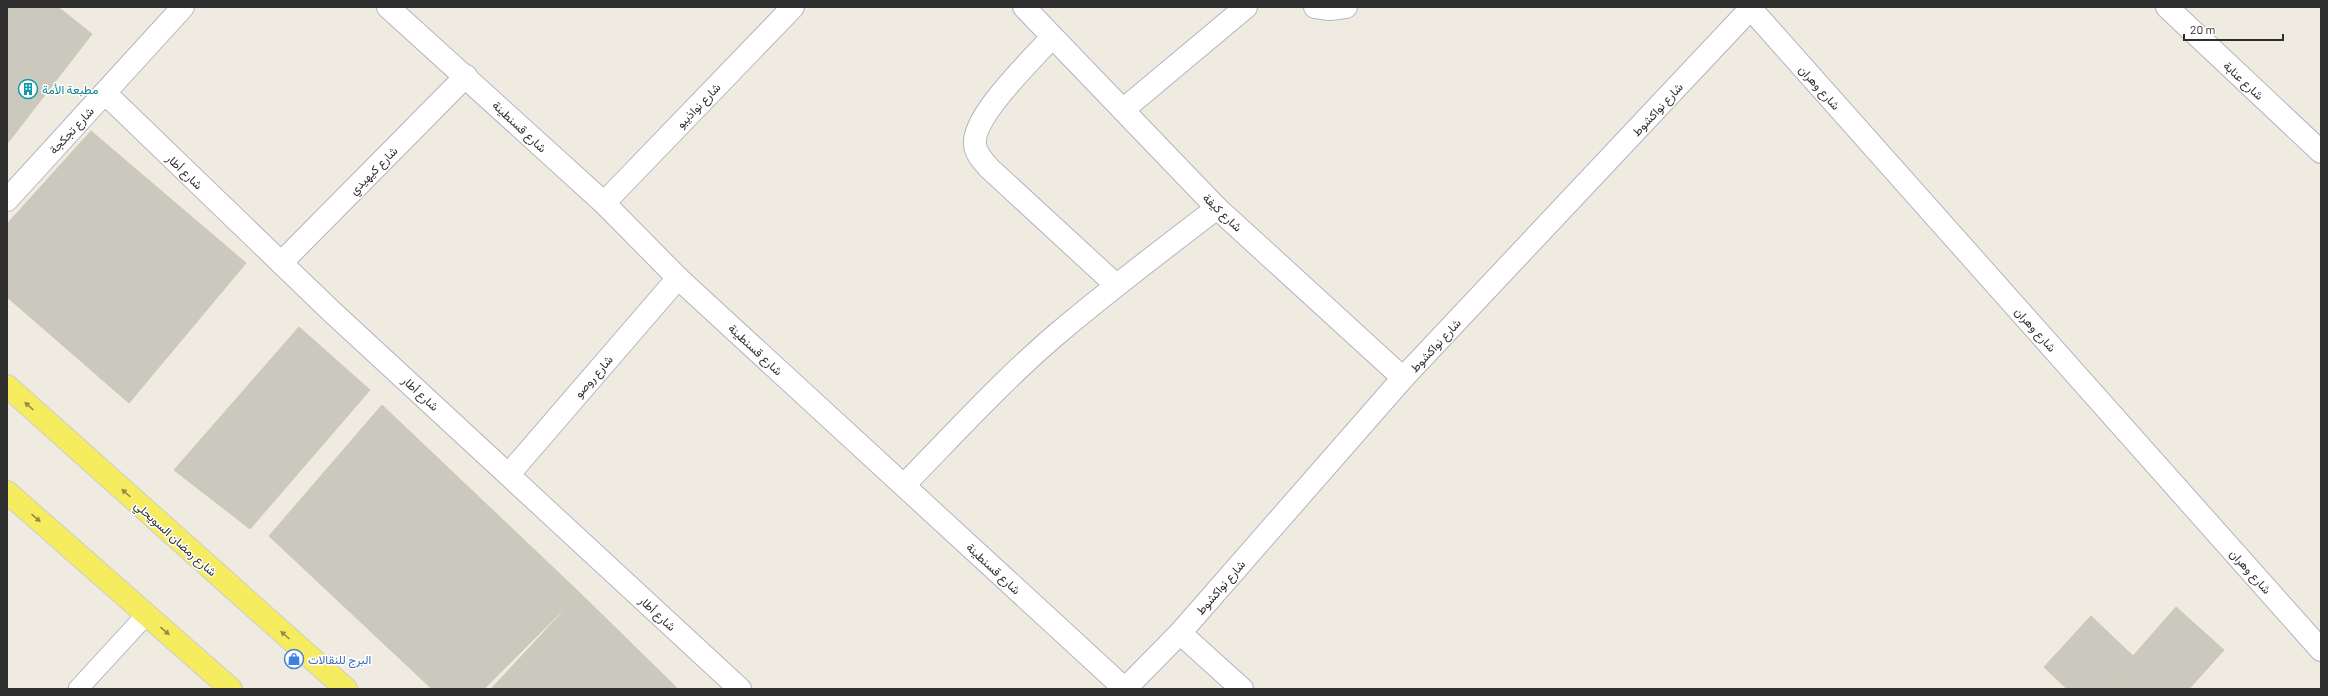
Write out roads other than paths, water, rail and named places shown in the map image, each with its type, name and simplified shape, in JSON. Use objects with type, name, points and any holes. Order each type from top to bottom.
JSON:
[{"type":"main road","name":"شارع رمضان السويحلي","points":[[7,386],[346,689]]},
{"type":"main road","points":[[7,492],[231,689]]},
{"type":"street","name":"شارع تجكجة","points":[[7,200],[183,7]]},
{"type":"street","name":"شارع قسنطينة","points":[[388,7],[466,76],[604,203],[678,278],[1125,689]]},
{"type":"street","name":"شارع نواذيبو","points":[[604,203],[792,7]]},
{"type":"street","name":"شارع كيفة","points":[[1024,7],[1124,109],[1217,208],[1403,378]]},
{"type":"street","points":[[1124,109],[1246,7]]},
{"type":"street","points":[[1315,7],[1330,9],[1346,7]]},
{"type":"street","name":"شارع عنابة","points":[[2167,7],[2321,152]]},
{"type":"street","name":"شارع نواكشوط","points":[[1125,689],[1180,633],[1403,378],[1751,8]]},
{"type":"street","name":"شارع وهران","points":[[1751,8],[2321,650]]},
{"type":"street","points":[[1052,37],[990,106],[979,122],[975,133],[975,145],[978,154],[989,168],[1116,286]]},
{"type":"street","name":"شارع كيهيدي","points":[[281,263],[466,76]]},
{"type":"street","name":"شارع أطار","points":[[105,93],[281,263],[740,689]]},
{"type":"street","points":[[904,485],[1018,369],[1057,334],[1116,286],[1217,208]]},
{"type":"street","name":"شارع روصو","points":[[508,474],[678,278]]},
{"type":"street","points":[[1180,633],[1242,689]]},
{"type":"lane","points":[[78,689],[146,615]]},
{"type":"place","name":"مطبعة الأمة","points":[[28,89]]},
{"type":"place","name":"البرج للنقالات","points":[[294,659]]}]
